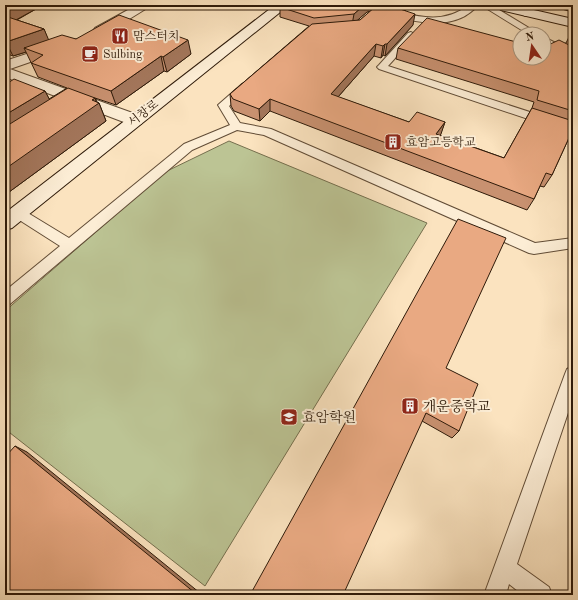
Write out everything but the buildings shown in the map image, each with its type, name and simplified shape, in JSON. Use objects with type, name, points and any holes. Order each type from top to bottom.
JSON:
[{"type":"street","points":[[90,36],[108,28],[146,5]]},
{"type":"street","name":"서창로","points":[[5,223],[283,5]]},
{"type":"street","points":[[496,5],[527,8],[573,23]]},
{"type":"street","points":[[5,66],[69,43]]},
{"type":"street","points":[[5,72],[71,104],[135,120]]},
{"type":"lane","points":[[382,12],[424,21],[438,22],[467,12],[474,5]]},
{"type":"lane","points":[[485,5],[520,26]]},
{"type":"lane","points":[[424,21],[382,67],[573,130]]},
{"type":"lane","points":[[552,44],[573,56]]},
{"type":"lane","points":[[236,126],[223,105],[253,79]]},
{"type":"lane","points":[[5,300],[188,147],[236,126],[268,132],[534,249],[573,242]]},
{"type":"lane","points":[[18,213],[70,245]]},
{"type":"lane","points":[[495,595],[571,385]]},
{"type":"lane","points":[[505,568],[541,595]]},
{"type":"green space","points":[[229,141],[427,223],[205,586],[5,429],[5,311],[165,172]]},
{"type":"place","name":"맘스터치","points":[[120,36]]},
{"type":"place","name":"Sulbing","points":[[90,54]]},
{"type":"place","name":"효암고등학교","points":[[393,142]]},
{"type":"place","name":"개운중학교","points":[[410,406]]},
{"type":"place","name":"효암학원","points":[[289,417]]}]
